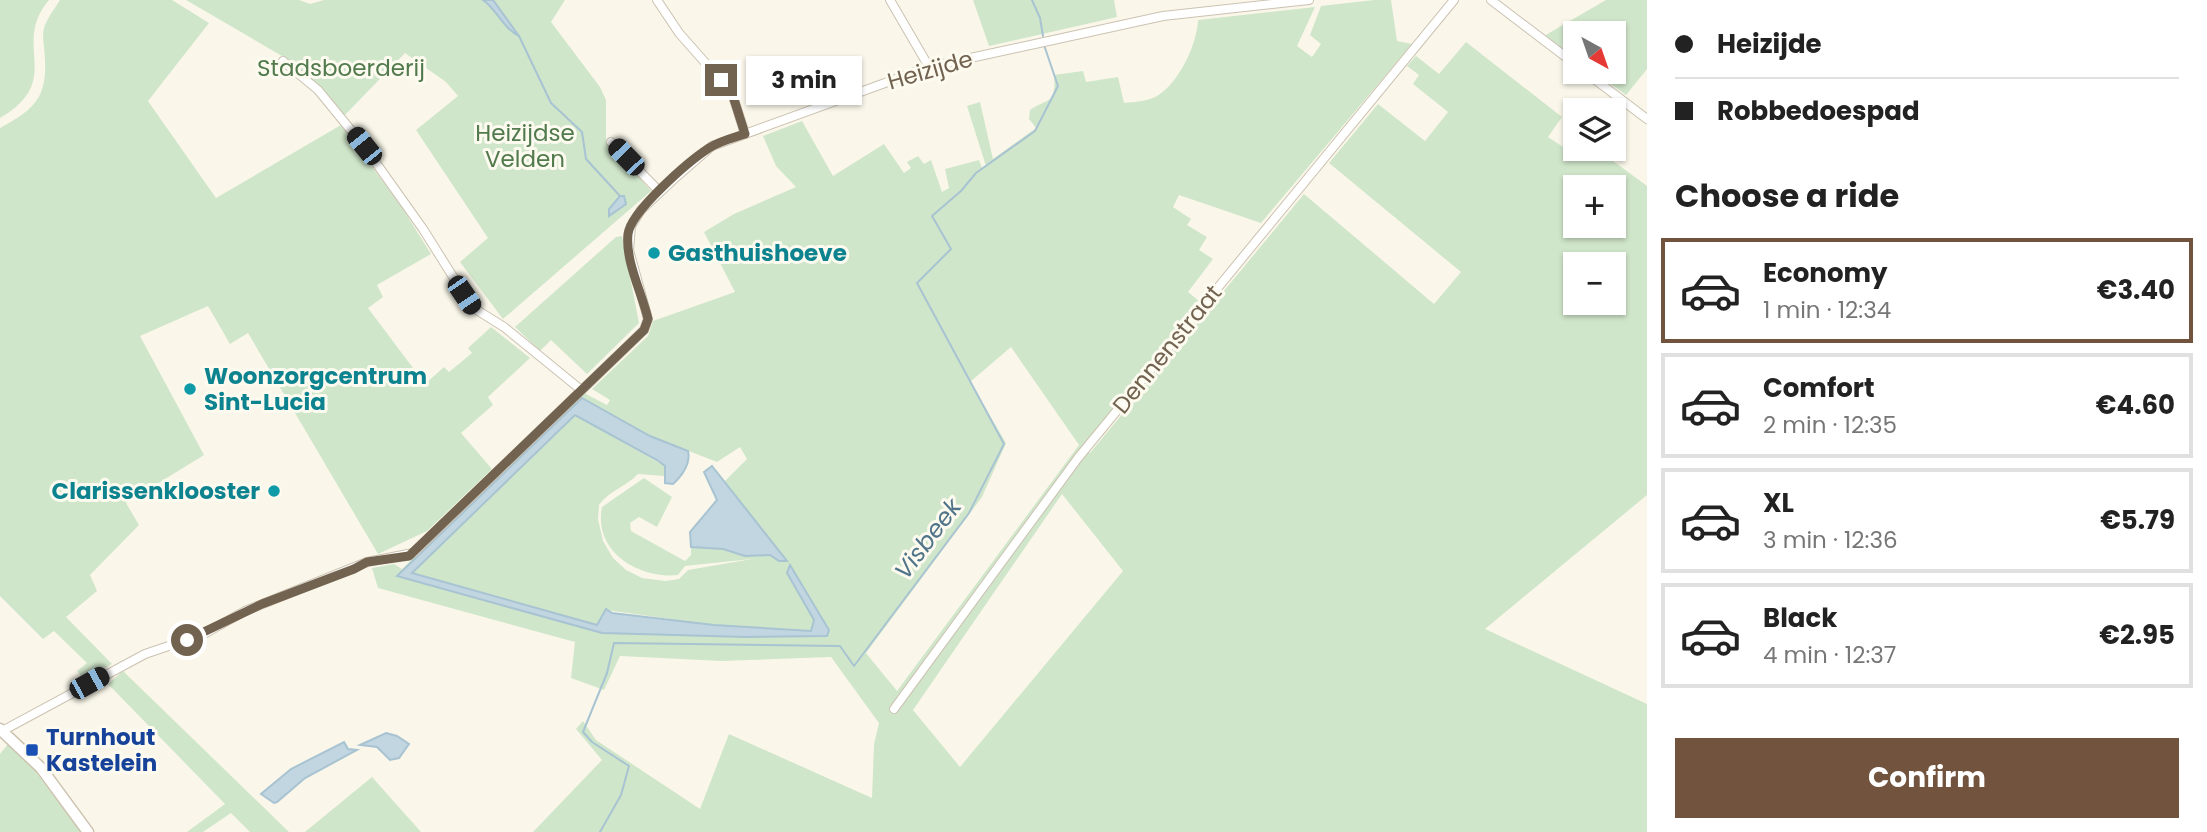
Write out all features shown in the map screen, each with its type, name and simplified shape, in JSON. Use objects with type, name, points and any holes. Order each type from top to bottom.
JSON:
[{"type":"street","points":[[657,0],[679,33],[732,93],[745,134]]},
{"type":"street","points":[[890,0],[929,67]]},
{"type":"street","name":"Heizijde","points":[[1,730],[145,654],[204,634],[262,604],[367,562],[409,556],[644,330],[648,319],[628,236],[637,216],[699,155],[712,146],[929,67],[1163,16],[1309,0]]},
{"type":"street","name":"Dennenstraat","points":[[894,709],[1078,458],[1454,0]]},
{"type":"street","points":[[1491,0],[1563,55]]},
{"type":"street","points":[[283,61],[310,83],[364,146],[423,229],[472,307],[504,327],[580,389]]},
{"type":"street","points":[[1601,84],[1647,119]]},
{"type":"street","points":[[611,142],[660,192]]},
{"type":"street","points":[[1,730],[41,768],[88,832]]},
{"type":"green space","points":[[0,0],[49,0],[38,16],[34,32],[34,76],[30,90],[19,104],[0,118]]},
{"type":"green space","points":[[60,0],[172,0],[209,23],[148,101],[216,198],[341,125],[401,206],[431,254],[377,285],[383,297],[368,308],[425,384],[444,367],[449,372],[472,353],[468,348],[491,327],[530,358],[488,397],[493,405],[461,433],[492,469],[427,531],[378,554],[248,333],[230,344],[208,306],[140,336],[204,455],[126,503],[139,525],[90,575],[97,591],[66,617],[112,664],[84,679],[77,671],[87,663],[54,631],[43,639],[0,596],[0,128],[28,110],[40,95],[45,74],[44,29]]},
{"type":"green space","name":"Heizijdse Velden","points":[[186,0],[299,0],[310,4],[324,0],[565,0],[551,22],[600,87],[606,100],[606,140],[651,191],[503,319],[460,262],[488,238],[416,130],[458,96],[446,82],[405,53],[344,116],[294,63]]},
{"type":"green space","points":[[973,0],[1114,0],[1117,17],[989,46]]},
{"type":"green space","points":[[1391,0],[1397,41],[1412,44],[1261,223],[1179,195],[1173,207],[1191,219],[1187,225],[1207,237],[1199,250],[1213,259],[1188,292],[1199,301],[1082,447],[1090,453],[1304,194],[1434,304],[1461,272],[1329,163],[1378,104],[1425,141],[1448,112],[1413,84],[1419,75],[1407,66],[1416,56],[1439,74],[1466,42],[1562,117],[1548,137],[1563,147],[1563,161],[1613,161],[1647,186],[1647,495],[1485,629],[1647,704],[1647,832],[533,832],[602,760],[576,729],[583,721],[596,740],[700,809],[729,734],[872,798],[874,744],[879,723],[831,657],[722,661],[620,656],[604,690],[571,678],[575,642],[378,588],[372,568],[394,564],[402,569],[584,393],[607,405],[610,400],[592,389],[648,336],[653,321],[735,292],[704,232],[734,214],[796,187],[776,166],[763,136],[802,121],[833,176],[884,144],[904,173],[911,168],[907,162],[918,156],[924,164],[931,160],[942,192],[949,188],[945,169],[979,160],[982,168],[986,166],[967,106],[980,102],[993,159],[1036,128],[1029,119],[1030,110],[1050,99],[1054,92],[1054,75],[1083,71],[1086,82],[1118,77],[1124,103],[1146,100],[1165,90],[1179,73],[1194,40],[1198,20],[1315,7],[1297,46],[1312,57],[1321,44],[1310,35],[1321,6]],"holes":[[[1011,347],[1079,445],[897,691],[866,653],[982,497],[1006,443],[970,382]],[[582,399],[650,436],[717,462],[740,447],[747,459],[723,483],[745,511],[770,555],[745,556],[723,549],[691,547],[691,555],[685,561],[631,531],[630,523],[639,517],[657,527],[672,497],[644,478],[602,507],[601,523],[605,537],[622,559],[634,567],[663,575],[678,575],[685,566],[752,559],[688,570],[679,579],[666,581],[642,578],[626,570],[613,558],[603,541],[598,519],[599,505],[638,474],[664,476],[665,466],[575,415],[412,573],[597,625],[606,610],[714,625],[811,631],[814,620],[787,573],[827,636],[602,633],[398,576]],[[1062,494],[1123,571],[960,767],[913,710]]]},
{"type":"green space","points":[[1606,0],[1647,0],[1647,69],[1626,95],[1611,84],[1626,84],[1626,21],[1570,21]]},
{"type":"green space","points":[[1563,25],[1563,49],[1544,36]]},
{"type":"green space","points":[[622,236],[639,323],[587,374],[551,340],[540,351],[515,327],[616,237]]},
{"type":"green space","points":[[123,671],[289,832],[250,832],[231,813],[203,832],[187,832],[225,804],[108,684]]},
{"type":"green space","points":[[8,744],[35,771],[81,832],[0,832],[0,754]]},
{"type":"green space","points":[[372,777],[421,832],[305,832]]},
{"type":"water","points":[[483,0],[493,0],[519,36],[508,28]]},
{"type":"water","points":[[620,196],[624,196],[626,204],[609,216],[609,209]]},
{"type":"water","points":[[582,398],[650,436],[688,451],[687,465],[680,477],[673,484],[665,483],[665,466],[575,415],[412,573],[597,625],[606,609],[612,613],[714,625],[811,631],[814,620],[787,573],[790,565],[829,630],[827,636],[602,633],[397,576]]},
{"type":"water","points":[[712,466],[787,561],[779,561],[770,555],[745,556],[723,549],[691,547],[690,532],[717,500],[704,472]]},
{"type":"water","points":[[386,733],[409,744],[399,758],[390,760],[377,747],[360,745]]},
{"type":"water","points":[[344,742],[348,749],[357,750],[305,778],[277,802],[274,803],[261,794],[291,769]]},
{"type":"waterway","name":"Visbeek","points":[[1032,0],[1040,18],[1043,36]]},
{"type":"waterway","points":[[519,36],[551,103],[582,132],[586,159],[620,196]]},
{"type":"waterway","name":"Visbeek","points":[[600,832],[621,795],[629,766],[592,742],[583,732],[607,673],[614,643],[840,646],[854,666],[969,513],[1004,444],[917,283],[951,249],[932,216],[961,191],[976,173],[1035,131],[1058,86],[1044,45]]},
{"type":"place","name":"Gasthuishoeve","points":[[654,253]]},
{"type":"place","name":"Woonzorgcentrum Sint-Lucia","points":[[190,389]]},
{"type":"place","name":"Clarissenklooster","points":[[274,491]]},
{"type":"place","name":"Turnhout Kastelein","points":[[32,750]]},
{"type":"route","points":[[187,640],[217,628],[262,604],[367,562],[409,556],[644,330],[648,319],[629,250],[629,231],[641,210],[699,155],[712,146],[745,134],[732,93],[721,80]]},
{"type":"park label","name":"Stadsboerderij","points":[[341,68]]}]
